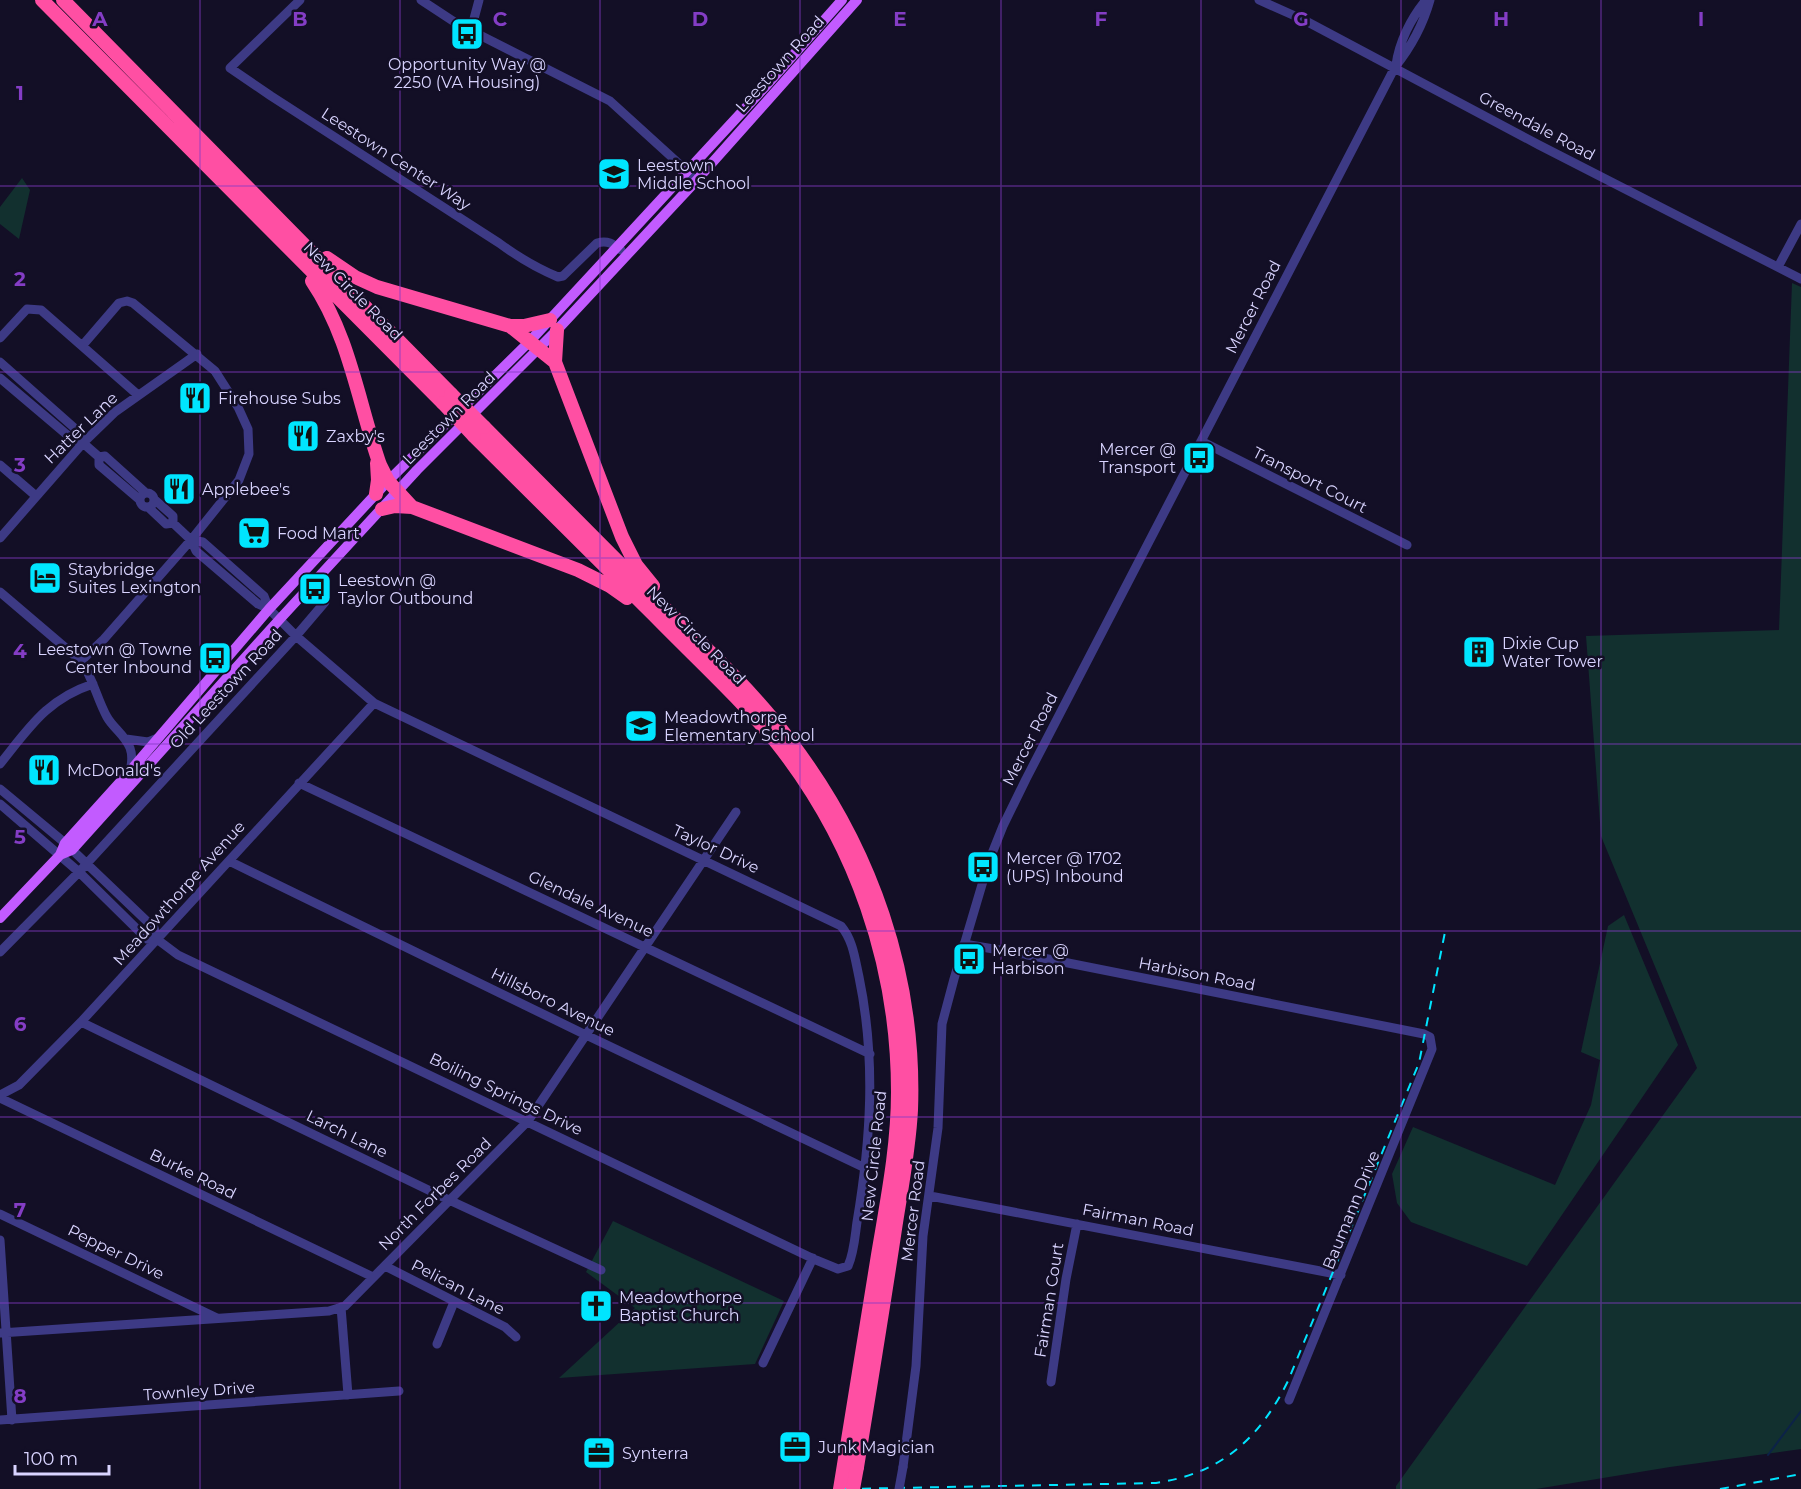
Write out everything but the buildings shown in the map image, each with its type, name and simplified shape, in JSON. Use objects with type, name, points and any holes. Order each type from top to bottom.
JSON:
[{"type":"highway","name":"New Circle Road","points":[[42,0],[298,259],[447,399],[689,641],[776,724],[804,759],[843,820],[859,851],[878,898],[899,970],[909,1039],[911,1112],[891,1259],[850,1467],[840,1489]]},
{"type":"highway","name":"New Circle Road","points":[[63,0],[296,236],[447,399]]},
{"type":"highway","points":[[296,236],[366,283],[396,294],[510,326],[553,325],[555,362],[628,552],[689,641]]},
{"type":"highway","points":[[298,259],[321,294],[342,338],[376,455],[388,481],[412,507]]},
{"type":"highway","points":[[510,326],[555,362]]},
{"type":"highway","points":[[376,455],[378,480],[376,494]]},
{"type":"highway","points":[[382,509],[395,506],[412,507],[590,575],[618,591],[689,641]]},
{"type":"highway","name":"New Circle Road","points":[[850,1467],[853,1489]]},
{"type":"main road","name":"Leestown Road","points":[[622,251],[687,171],[842,0]]},
{"type":"main road","name":"Leestown Road","points":[[0,918],[622,251],[694,182],[857,0]]},
{"type":"main road","name":"Leestown Road","points":[[68,846],[269,609],[388,481],[535,345]]},
{"type":"street","name":"Leestown Center Way","points":[[300,0],[230,68],[525,262],[544,272],[558,278],[563,276],[597,243],[610,242],[622,251]]},
{"type":"street","points":[[421,0],[471,30],[610,100],[687,171],[694,182]]},
{"type":"street","points":[[471,30],[479,0]]},
{"type":"street","name":"Greendale Road","points":[[1259,0],[1304,20],[1539,145],[1801,279]]},
{"type":"street","name":"Mercer Road","points":[[899,1489],[916,1375],[921,1262],[938,1128],[942,1024],[989,861],[1003,826],[1395,67],[1398,48],[1417,10],[1428,0]]},
{"type":"street","points":[[1778,267],[1801,224]]},
{"type":"street","points":[[81,661],[104,639],[191,540],[239,480],[249,454],[248,429],[238,407],[215,371],[133,303],[119,303],[82,346]]},
{"type":"street","points":[[0,338],[27,309],[41,310],[138,395]]},
{"type":"street","name":"Hatter Lane","points":[[0,538],[83,443],[116,412],[197,354]]},
{"type":"street","points":[[0,362],[79,432],[83,443]]},
{"type":"street","points":[[0,378],[72,439],[83,443]]},
{"type":"street","name":"Transport Court","points":[[1201,441],[1407,545]]},
{"type":"street","name":"Taylor Drive","points":[[83,443],[99,457],[105,456],[147,500],[166,524],[173,523],[191,540],[196,551],[258,604],[269,609],[296,636],[374,703],[842,926],[850,940],[864,1004],[870,1054],[871,1098],[865,1168],[851,1260],[844,1269]]},
{"type":"street","points":[[0,465],[36,496]]},
{"type":"street","points":[[0,592],[81,661],[108,718],[126,739],[131,751],[130,771]]},
{"type":"street","name":"Old Leestown Road","points":[[0,952],[87,863],[296,636],[324,602]]},
{"type":"street","points":[[0,764],[40,714],[64,696],[93,684]]},
{"type":"street","name":"Meadowthorpe Avenue","points":[[0,1097],[19,1085],[81,1022],[374,703]]},
{"type":"street","points":[[126,739],[148,742],[158,738]]},
{"type":"street","name":"Glendale Avenue","points":[[299,783],[870,1054]]},
{"type":"street","name":"Boiling Springs Drive","points":[[0,789],[87,863],[154,928],[158,940],[178,955],[833,1268],[844,1269]]},
{"type":"street","name":"Boiling Springs Drive","points":[[0,804],[60,855],[145,937],[158,940]]},
{"type":"street","name":"North Forbes Road","points":[[341,1307],[385,1266],[528,1121],[736,812]]},
{"type":"street","name":"Hillsboro Avenue","points":[[229,861],[865,1168]]},
{"type":"street","name":"Harbison Road","points":[[964,944],[1424,1034]]},
{"type":"street","name":"Larch Lane","points":[[81,1022],[449,1200],[601,1270]]},
{"type":"street","name":"Baumann Drive","points":[[1289,1400],[1432,1049],[1432,1041],[1424,1034]]},
{"type":"street","name":"Burke Road","points":[[0,1097],[373,1277]]},
{"type":"street","name":"Fairman Road","points":[[930,1196],[1341,1275]]},
{"type":"street","name":"Pepper Drive","points":[[0,1214],[218,1318]]},
{"type":"street","name":"Fairman Court","points":[[1052,1382],[1066,1279],[1077,1224]]},
{"type":"street","points":[[0,1240],[3,1333],[12,1420]]},
{"type":"street","points":[[763,1363],[813,1258]]},
{"type":"street","name":"Pelican Lane","points":[[385,1266],[505,1327],[516,1337]]},
{"type":"street","points":[[437,1344],[454,1302]]},
{"type":"street","points":[[3,1333],[329,1311],[341,1307],[348,1395]]},
{"type":"street","name":"Townley Drive","points":[[0,1420],[399,1391]]},
{"type":"green space","points":[[22,178],[30,190],[19,239],[0,224],[0,207]]},
{"type":"green space","points":[[1792,283],[1801,287],[1801,1449],[1536,1489],[1396,1489],[1697,1068],[1601,836],[1586,636],[1779,630]]},
{"type":"green space","points":[[1624,915],[1678,1045],[1527,1266],[1411,1222],[1397,1203],[1392,1174],[1413,1127],[1555,1185],[1591,1105],[1600,1060],[1581,1052],[1608,926]]},
{"type":"green space","points":[[613,1221],[784,1301],[755,1364],[559,1378],[635,1308],[586,1272]]},
{"type":"waterway","points":[[1768,1455],[1801,1411]]},
{"type":"railway","points":[[845,1489],[1156,1483],[1200,1471],[1236,1450],[1264,1420],[1288,1381],[1419,1063],[1445,932]]},
{"type":"railway","points":[[1720,1489],[1801,1474]]},
{"type":"place","name":"Opportunity Way @ 2250 (VA Housing)","points":[[467,34]]},
{"type":"place","name":"Leestown Middle School","points":[[614,174]]},
{"type":"place","name":"Firehouse Subs","points":[[195,398]]},
{"type":"place","name":"Zaxby's","points":[[303,436]]},
{"type":"place","name":"Mercer @ Transport","points":[[1199,458]]},
{"type":"place","name":"Applebee's","points":[[179,489]]},
{"type":"place","name":"Food Mart","points":[[254,533]]},
{"type":"place","name":"Staybridge Suites Lexington","points":[[45,578]]},
{"type":"place","name":"Leestown @ Taylor Outbound","points":[[315,589]]},
{"type":"place","name":"Dixie Cup Water Tower","points":[[1479,652]]},
{"type":"place","name":"Leestown @ Towne Center Inbound","points":[[215,658]]},
{"type":"place","name":"Meadowthorpe Elementary School","points":[[641,726]]},
{"type":"place","name":"McDonald's","points":[[44,770]]},
{"type":"place","name":"Mercer @ 1702 (UPS) Inbound","points":[[983,867]]},
{"type":"place","name":"Mercer @ Harbison","points":[[969,959]]},
{"type":"place","name":"Meadowthorpe Baptist Church","points":[[596,1306]]},
{"type":"place","name":"Junk Magician","points":[[795,1447]]},
{"type":"place","name":"Synterra","points":[[599,1453]]}]
